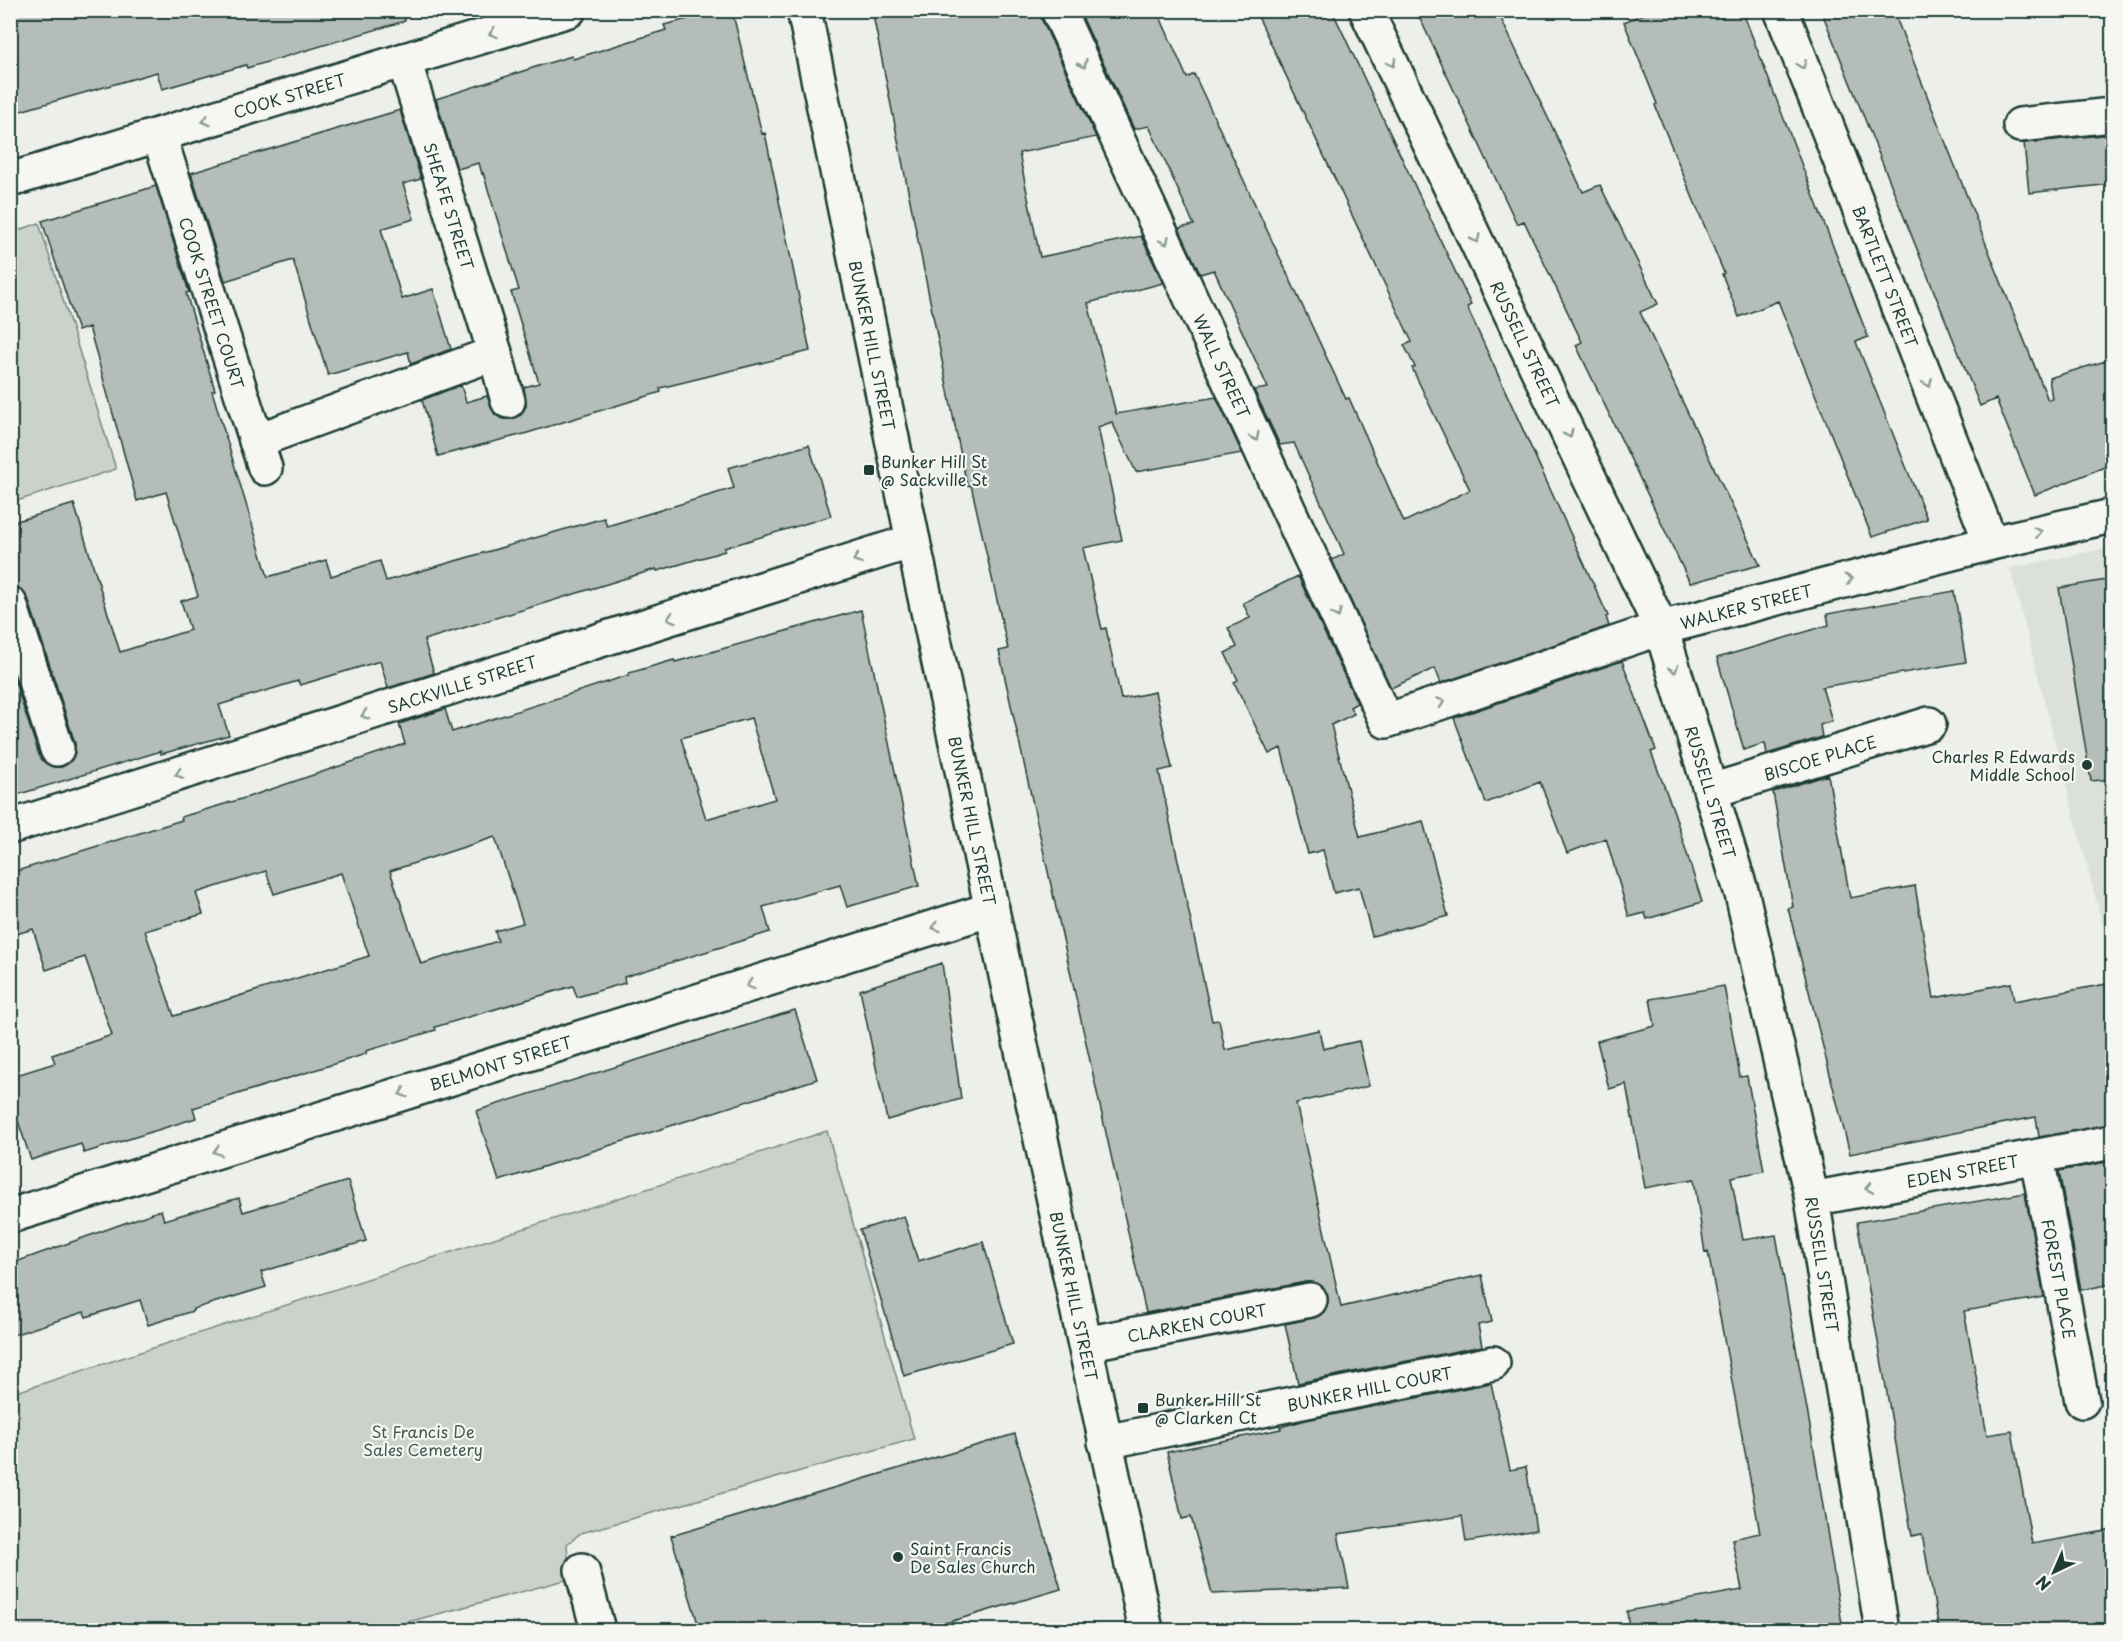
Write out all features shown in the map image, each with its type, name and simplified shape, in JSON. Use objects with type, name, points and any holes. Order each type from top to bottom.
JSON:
[{"type":"street","name":"COOK STREET","points":[[10,180],[569,10]]},
{"type":"street","name":"BUNKER HILL STREET","points":[[804,10],[913,541],[1146,1630]]},
{"type":"street","name":"WALL STREET","points":[[1058,10],[1386,721]]},
{"type":"street","name":"RUSSELL STREET","points":[[1366,10],[1661,627],[1748,916],[1812,1199],[1882,1630]]},
{"type":"street","name":"BARTLETT STREET","points":[[1781,10],[1991,543]]},
{"type":"street","name":"SHEAFE STREET","points":[[404,60],[508,401]]},
{"type":"street","points":[[2020,125],[2112,115]]},
{"type":"street","name":"COOK STREET COURT","points":[[159,135],[261,454],[495,353]]},
{"type":"street","name":"WALKER STREET","points":[[1386,721],[1661,627],[1991,543],[2112,516]]},
{"type":"street","name":"SACKVILLE STREET","points":[[10,827],[913,541]]},
{"type":"street","points":[[10,604],[57,749]]},
{"type":"street","name":"BISCOE PLACE","points":[[1711,791],[1929,724]]},
{"type":"street","name":"BELMONT STREET","points":[[10,1216],[992,909]]},
{"type":"street","name":"EDEN STREET","points":[[1812,1199],[2112,1142]]},
{"type":"street","name":"FOREST PLACE","points":[[2037,1157],[2082,1401]]},
{"type":"street","name":"CLARKEN COURT","points":[[1085,1344],[1310,1300]]},
{"type":"street","name":"BUNKER HILL COURT","points":[[1105,1442],[1492,1363]]},
{"type":"street","points":[[582,1570],[598,1630]]},
{"type":"shaded area","name":"Charles R Edwards Middle School","points":[[2112,547],[2112,962],[2010,568]]},
{"type":"green space","points":[[39,223],[116,469],[11,503],[11,233]]},
{"type":"green space","name":"St Francis De Sales Cemetery","points":[[827,1131],[914,1439],[581,1533],[567,1544],[569,1579],[378,1630],[11,1630],[10,1394]]},
{"type":"building","points":[[10,10],[404,10],[405,21],[247,68],[246,65],[162,89],[157,72],[10,114]]},
{"type":"building","points":[[732,10],[762,134],[765,133],[810,351],[660,388],[661,392],[524,434],[438,456],[422,400],[461,385],[466,402],[487,396],[495,415],[504,419],[512,419],[521,415],[526,406],[524,387],[539,383],[511,292],[519,290],[483,173],[479,163],[457,169],[436,99],[545,64],[572,56],[573,59],[666,30],[664,25]]},
{"type":"building","points":[[872,10],[1040,10],[1041,18],[1096,137],[1019,153],[1040,257],[1141,236],[1163,283],[1088,303],[1116,414],[1216,397],[1242,453],[1136,472],[1112,422],[1098,427],[1122,540],[1083,548],[1102,629],[1106,628],[1121,699],[1155,692],[1172,768],[1159,771],[1212,1021],[1219,1020],[1225,1050],[1319,1030],[1323,1049],[1359,1041],[1369,1086],[1296,1103],[1341,1307],[1482,1275],[1492,1322],[1478,1325],[1482,1346],[1298,1383],[1285,1324],[1323,1314],[1327,1307],[1328,1297],[1324,1288],[1317,1283],[1306,1282],[1146,1313],[999,651],[1008,649],[971,485],[967,486]]},
{"type":"building","points":[[1079,10],[1157,10],[1187,78],[1194,74],[1346,399],[1349,398],[1404,522],[1470,490],[1412,368],[1415,367],[1404,345],[1412,342],[1255,10],[1332,10],[1471,305],[1467,307],[1608,616],[1606,617],[1609,626],[1441,683],[1435,668],[1391,688],[1332,560],[1344,554],[1294,443],[1280,445],[1254,390],[1268,388],[1214,270],[1200,274],[1179,228],[1194,225],[1149,126],[1134,129]]},
{"type":"building","points":[[1416,10],[1497,10],[1583,192],[1600,185],[1658,304],[1640,312],[1760,565],[1690,583],[1576,345],[1582,342],[1524,221],[1517,224]]},
{"type":"building","points":[[1654,10],[1742,10],[1868,337],[1856,342],[1927,519],[1872,537],[1778,301],[1739,317],[1722,274],[1724,273],[1661,121],[1655,105],[1657,104],[1624,22]]},
{"type":"building","points":[[1821,10],[1893,10],[2048,400],[2052,399],[2049,378],[2112,359],[2112,464],[2035,495],[1996,399],[1980,406]]},
{"type":"building","points":[[400,110],[421,179],[403,184],[414,219],[381,229],[402,299],[433,289],[451,349],[411,364],[408,352],[328,375],[293,260],[225,281],[191,173]]},
{"type":"building","points":[[2112,134],[2112,184],[2029,193],[2024,143]]},
{"type":"building","points":[[156,186],[189,292],[186,293],[215,390],[212,391],[268,577],[326,560],[331,576],[380,561],[386,581],[604,518],[607,526],[734,488],[728,468],[809,445],[831,516],[724,548],[725,551],[657,571],[656,569],[424,640],[434,673],[388,688],[380,661],[300,685],[298,681],[219,705],[229,735],[161,754],[161,751],[10,797],[10,666],[39,755],[44,762],[53,767],[62,767],[70,762],[75,752],[75,743],[28,598],[22,590],[10,586],[10,523],[74,504],[120,652],[190,630],[181,601],[198,596],[166,492],[137,501],[89,327],[78,331],[42,221]]},
{"type":"building","points":[[1298,576],[1357,703],[1350,707],[1354,714],[1331,725],[1360,837],[1423,821],[1448,916],[1372,936],[1359,887],[1334,893],[1323,850],[1308,854],[1281,748],[1269,754],[1234,682],[1238,680],[1225,653],[1237,647],[1228,628],[1250,618],[1243,603]]},
{"type":"building","points":[[2112,579],[2112,779],[2091,781],[2059,588]]},
{"type":"building","points":[[1954,591],[1966,662],[1822,687],[1832,721],[1820,725],[1822,737],[1767,754],[1765,743],[1744,750],[1717,658],[1829,625],[1827,614]]},
{"type":"building","points":[[861,610],[919,886],[847,907],[840,885],[763,907],[770,932],[624,977],[625,983],[577,997],[573,986],[435,1027],[436,1030],[366,1051],[366,1054],[193,1108],[196,1118],[84,1153],[81,1144],[31,1160],[10,1097],[10,1077],[55,1063],[52,1055],[112,1035],[85,957],[46,970],[33,929],[10,936],[10,873],[182,820],[181,817],[405,744],[399,724],[445,709],[452,732],[629,675],[629,673],[674,660],[675,662]],"holes":[[[751,718],[775,799],[706,819],[681,738]],[[495,837],[523,923],[495,931],[498,941],[421,964],[390,871]],[[266,871],[274,894],[341,873],[369,956],[174,1016],[145,931],[203,914],[196,893]]]},
{"type":"building","points":[[1622,661],[1656,750],[1651,752],[1674,812],[1702,902],[1647,919],[1645,913],[1629,917],[1606,838],[1567,853],[1540,782],[1486,803],[1454,718]]},
{"type":"building","points":[[1828,775],[1850,898],[1915,886],[1934,998],[2011,983],[2014,1001],[2112,983],[2112,1124],[2039,1137],[2036,1117],[1850,1154],[1788,908],[1793,907],[1773,792]]},
{"type":"building","points":[[942,963],[961,1099],[887,1120],[860,990]]},
{"type":"building","points":[[1724,986],[1740,1077],[1747,1076],[1764,1171],[1731,1177],[1743,1240],[1776,1235],[1843,1630],[1629,1630],[1627,1611],[1742,1590],[1732,1539],[1760,1533],[1708,1252],[1705,1253],[1694,1179],[1645,1188],[1626,1084],[1609,1089],[1597,1041],[1655,1026],[1650,999]]},
{"type":"building","points":[[795,1010],[817,1079],[499,1181],[476,1111]]},
{"type":"building","points":[[2112,1161],[2112,1284],[2081,1290],[2059,1171]]},
{"type":"building","points":[[348,1181],[366,1241],[261,1272],[266,1287],[148,1325],[140,1300],[86,1317],[84,1312],[10,1336],[10,1264],[161,1210],[164,1220],[239,1198],[243,1212]]},
{"type":"building","points":[[2025,1193],[2044,1297],[1964,1311],[1987,1435],[2012,1431],[2032,1544],[2112,1530],[2112,1630],[1939,1630],[1922,1534],[1912,1536],[1857,1222]]},
{"type":"building","points":[[904,1216],[918,1261],[983,1242],[1013,1344],[904,1376],[860,1230]]},
{"type":"building","points":[[1491,1383],[1510,1470],[1526,1467],[1536,1530],[1466,1542],[1462,1516],[1338,1534],[1349,1588],[1212,1594],[1191,1517],[1182,1519],[1167,1452],[1281,1429],[1280,1427],[1306,1420]]},
{"type":"building","points":[[1015,1434],[1061,1589],[922,1630],[700,1630],[671,1536]]},
{"type":"place","name":"Bunker Hill St @ Sackville St","points":[[869,470]]},
{"type":"place","name":"Charles R Edwards Middle School","points":[[2087,765]]},
{"type":"place","name":"Bunker Hill St @ Clarken Ct","points":[[1143,1408]]},
{"type":"place","name":"Saint Francis De Sales Church","points":[[898,1557]]}]
